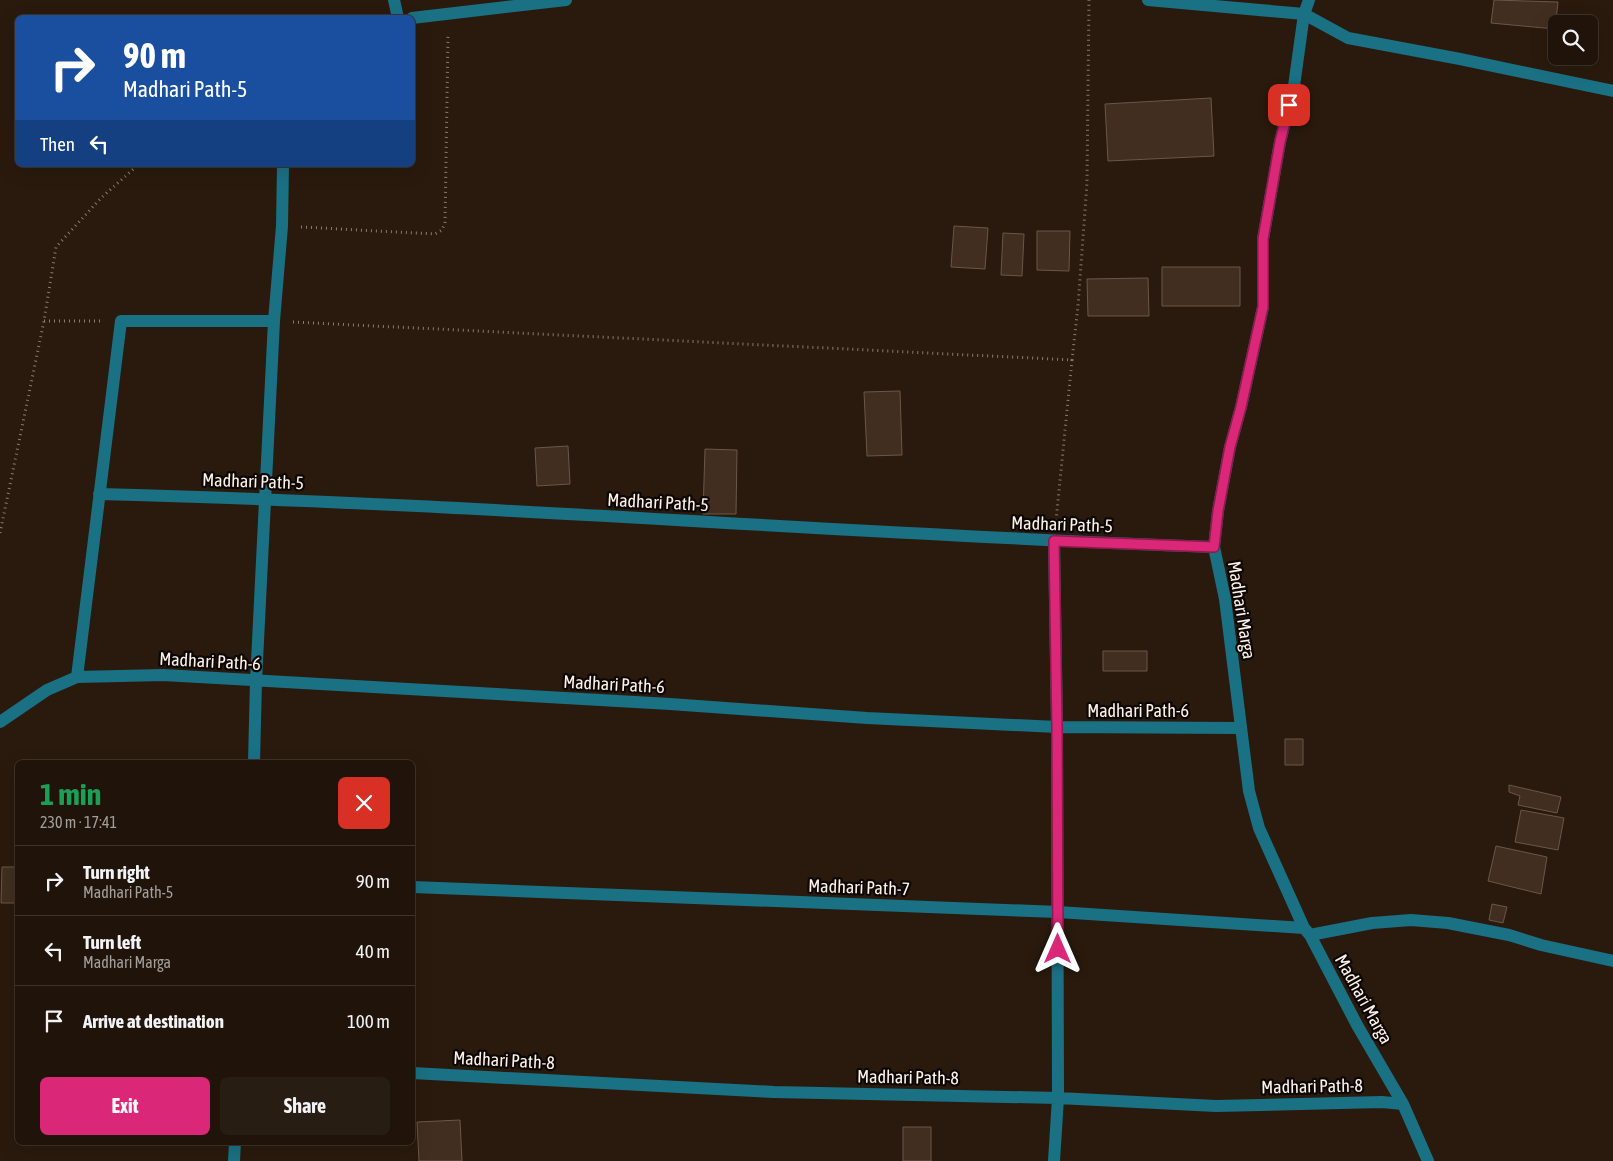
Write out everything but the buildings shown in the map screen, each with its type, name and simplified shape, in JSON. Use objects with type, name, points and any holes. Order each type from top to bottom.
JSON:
[{"type":"street","points":[[394,0],[397,15]]},
{"type":"street","points":[[415,18],[566,0]]},
{"type":"street","points":[[1148,0],[1304,14],[1348,38],[1613,91]]},
{"type":"street","name":"Madhari Marga","points":[[1309,0],[1304,14],[1294,86],[1280,142],[1263,239],[1263,307],[1241,407],[1230,447],[1218,511],[1214,547],[1225,599],[1231,642],[1248,791],[1259,828],[1307,931],[1357,1025],[1403,1104],[1428,1161]]},
{"type":"street","points":[[254,760],[264,498],[274,321],[282,226],[283,167]]},
{"type":"street","points":[[77,677],[121,321],[274,321]]},
{"type":"street","name":"Madhari Path-5","points":[[100,494],[264,498],[1054,541],[1214,547]]},
{"type":"street","points":[[1054,541],[1058,912],[1058,1098],[1054,1161]]},
{"type":"street","name":"Madhari Path-6","points":[[0,722],[47,690],[77,677],[163,675],[670,704],[866,718],[1057,727],[1240,728]]},
{"type":"street","name":"Madhari Path-7","points":[[415,886],[1058,912],[1307,931],[1410,920],[1448,923],[1510,935],[1541,945],[1613,961]]},
{"type":"street","name":"Madhari Path-8","points":[[415,1073],[774,1092],[1058,1098],[1216,1106],[1382,1102],[1403,1104]]},
{"type":"street","points":[[234,1161],[236,1145]]},
{"type":"path","points":[[1054,541],[1078,306],[1087,183],[1089,0]]},
{"type":"path","points":[[282,226],[435,234],[442,230],[445,223],[449,13]]},
{"type":"path","points":[[0,533],[44,321],[56,247],[101,198],[136,167]]},
{"type":"path","points":[[44,321],[121,321]]},
{"type":"path","points":[[274,321],[1072,360]]},
{"type":"route","points":[[1058,949],[1054,541],[1214,547],[1218,511],[1230,447],[1241,407],[1263,307],[1263,239],[1280,142],[1289,105]]}]
